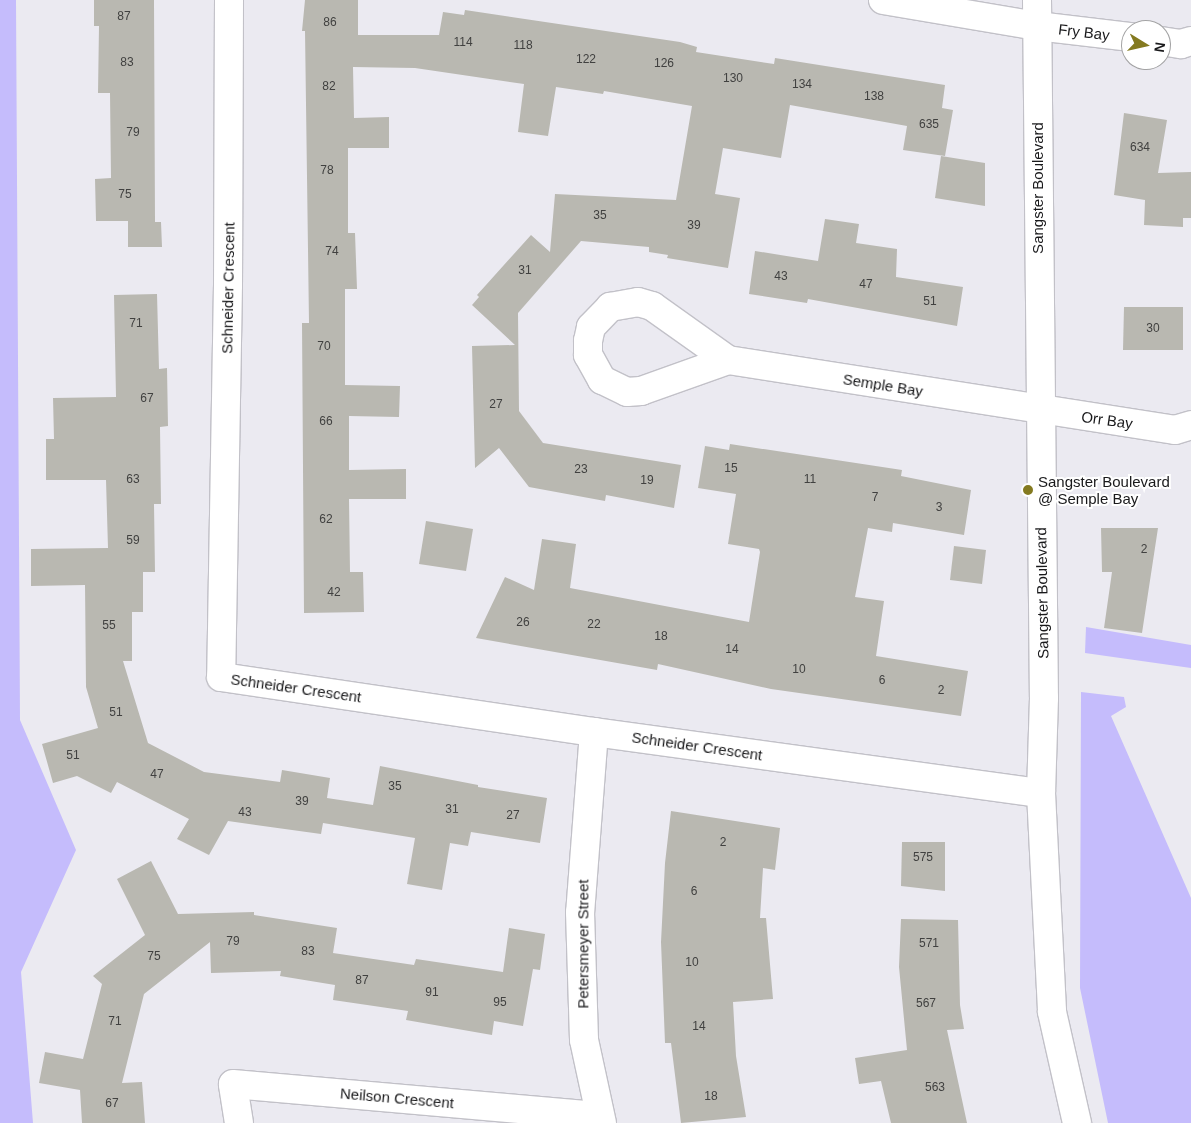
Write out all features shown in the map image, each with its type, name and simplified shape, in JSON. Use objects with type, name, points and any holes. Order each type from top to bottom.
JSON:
[{"type":"street","name":"Schneider Crescent","points":[[228,0],[228,285],[221,677],[594,732],[1041,793]]},
{"type":"street","points":[[883,0],[1037,13]]},
{"type":"street","name":"Fry Bay","points":[[1037,13],[1121,34]]},
{"type":"street","name":"Sangster Boulevard","points":[[1037,13],[1039,410],[1044,698],[1041,793],[1052,1012],[1077,1123]]},
{"type":"street","name":"Semple Bay","points":[[728,360],[641,392],[627,392],[602,380],[588,356],[588,341],[591,327],[610,307],[638,302],[652,306],[728,360],[1039,410]]},
{"type":"street","name":"Orr Bay","points":[[1039,410],[1186,433]]},
{"type":"street","name":"Petersmeyer Street","points":[[594,732],[580,912],[584,1040],[601,1119]]},
{"type":"street","name":"Neilson Crescent","points":[[239,1123],[233,1084],[601,1119]]},
{"type":"shaded area","points":[[0,0],[16,0],[20,720],[76,850],[21,972],[33,1123],[0,1123]]},
{"type":"shaded area","points":[[1086,627],[1191,645],[1191,668],[1085,653]]},
{"type":"shaded area","points":[[1081,692],[1124,697],[1126,707],[1111,716],[1191,898],[1191,1123],[1108,1123],[1080,988]]},
{"type":"building","points":[[94,0],[154,0],[155,222],[161,222],[162,247],[128,247],[128,221],[96,221],[95,179],[111,178],[110,93],[98,93],[99,26],[94,26]]},
{"type":"building","points":[[305,0],[358,0],[358,35],[439,35],[443,12],[464,15],[465,10],[680,42],[697,47],[696,52],[774,64],[775,58],[945,85],[942,108],[953,110],[945,156],[903,150],[907,126],[790,105],[781,158],[723,148],[715,194],[740,198],[728,268],[667,258],[668,255],[649,252],[649,247],[581,241],[518,313],[519,411],[543,443],[681,465],[674,508],[606,495],[605,501],[529,487],[499,448],[475,468],[472,346],[515,345],[472,305],[479,297],[477,295],[531,235],[550,252],[555,194],[676,200],[692,106],[604,91],[603,94],[556,87],[548,136],[518,132],[524,84],[415,68],[353,67],[354,118],[389,117],[389,148],[348,148],[348,233],[355,233],[357,289],[345,289],[345,385],[400,386],[399,417],[349,416],[349,470],[406,469],[406,499],[349,499],[350,572],[363,572],[364,612],[304,613],[302,323],[309,323],[305,31],[302,31]]},
{"type":"building","points":[[1124,113],[1167,120],[1158,173],[1191,172],[1191,218],[1183,218],[1183,227],[1144,225],[1145,200],[1114,195]]},
{"type":"building","points":[[941,156],[985,163],[985,206],[935,198]]},
{"type":"building","points":[[825,219],[859,224],[856,243],[897,249],[896,277],[963,287],[957,326],[808,299],[807,303],[749,294],[755,251],[818,261]]},
{"type":"building","points":[[157,294],[159,369],[167,368],[168,426],[160,427],[161,504],[154,504],[155,572],[143,572],[143,612],[132,612],[132,661],[123,661],[148,743],[204,772],[280,782],[282,770],[330,778],[327,798],[373,805],[380,766],[478,785],[478,787],[547,798],[540,843],[471,832],[468,846],[450,843],[442,890],[407,884],[415,838],[323,823],[321,834],[228,821],[209,855],[177,839],[189,819],[117,782],[111,793],[77,776],[53,783],[42,744],[98,728],[86,687],[85,585],[31,586],[31,549],[108,548],[106,480],[46,480],[46,439],[54,439],[53,398],[116,397],[114,295]]},
{"type":"building","points":[[1124,307],[1183,307],[1183,350],[1123,350]]},
{"type":"building","points":[[730,444],[902,470],[901,476],[971,490],[964,535],[893,523],[892,532],[868,528],[855,597],[884,601],[876,656],[968,671],[961,716],[771,689],[658,664],[657,670],[476,638],[505,577],[534,590],[542,539],[576,544],[570,588],[749,622],[759,549],[728,544],[736,494],[698,488],[705,446],[729,450]]},
{"type":"building","points":[[426,521],[473,529],[466,571],[419,564]]},
{"type":"building","points":[[1101,528],[1158,528],[1142,633],[1104,628],[1112,572],[1102,572]]},
{"type":"building","points":[[954,546],[986,550],[982,584],[950,580]]},
{"type":"building","points":[[671,811],[780,828],[775,870],[763,868],[760,918],[766,918],[773,999],[733,1002],[736,1056],[746,1117],[681,1123],[671,1043],[665,1043],[661,942],[665,863]]},
{"type":"building","points":[[902,842],[945,842],[945,891],[901,886]]},
{"type":"building","points":[[151,861],[178,914],[254,912],[254,915],[337,928],[333,953],[414,965],[416,959],[503,972],[509,928],[545,934],[540,970],[533,969],[523,1026],[494,1021],[492,1035],[406,1020],[408,1011],[333,1000],[335,985],[280,976],[281,971],[211,973],[210,942],[144,994],[122,1083],[142,1082],[145,1123],[82,1123],[80,1090],[39,1083],[45,1052],[83,1059],[102,984],[93,976],[145,935],[117,879]]},
{"type":"building","points":[[901,919],[958,920],[960,1005],[964,1029],[947,1030],[967,1123],[891,1123],[881,1081],[859,1084],[855,1058],[907,1050],[899,967]]},
{"type":"place","name":"Sangster Boulevard @ Semple Bay","points":[[1028,490]]}]
